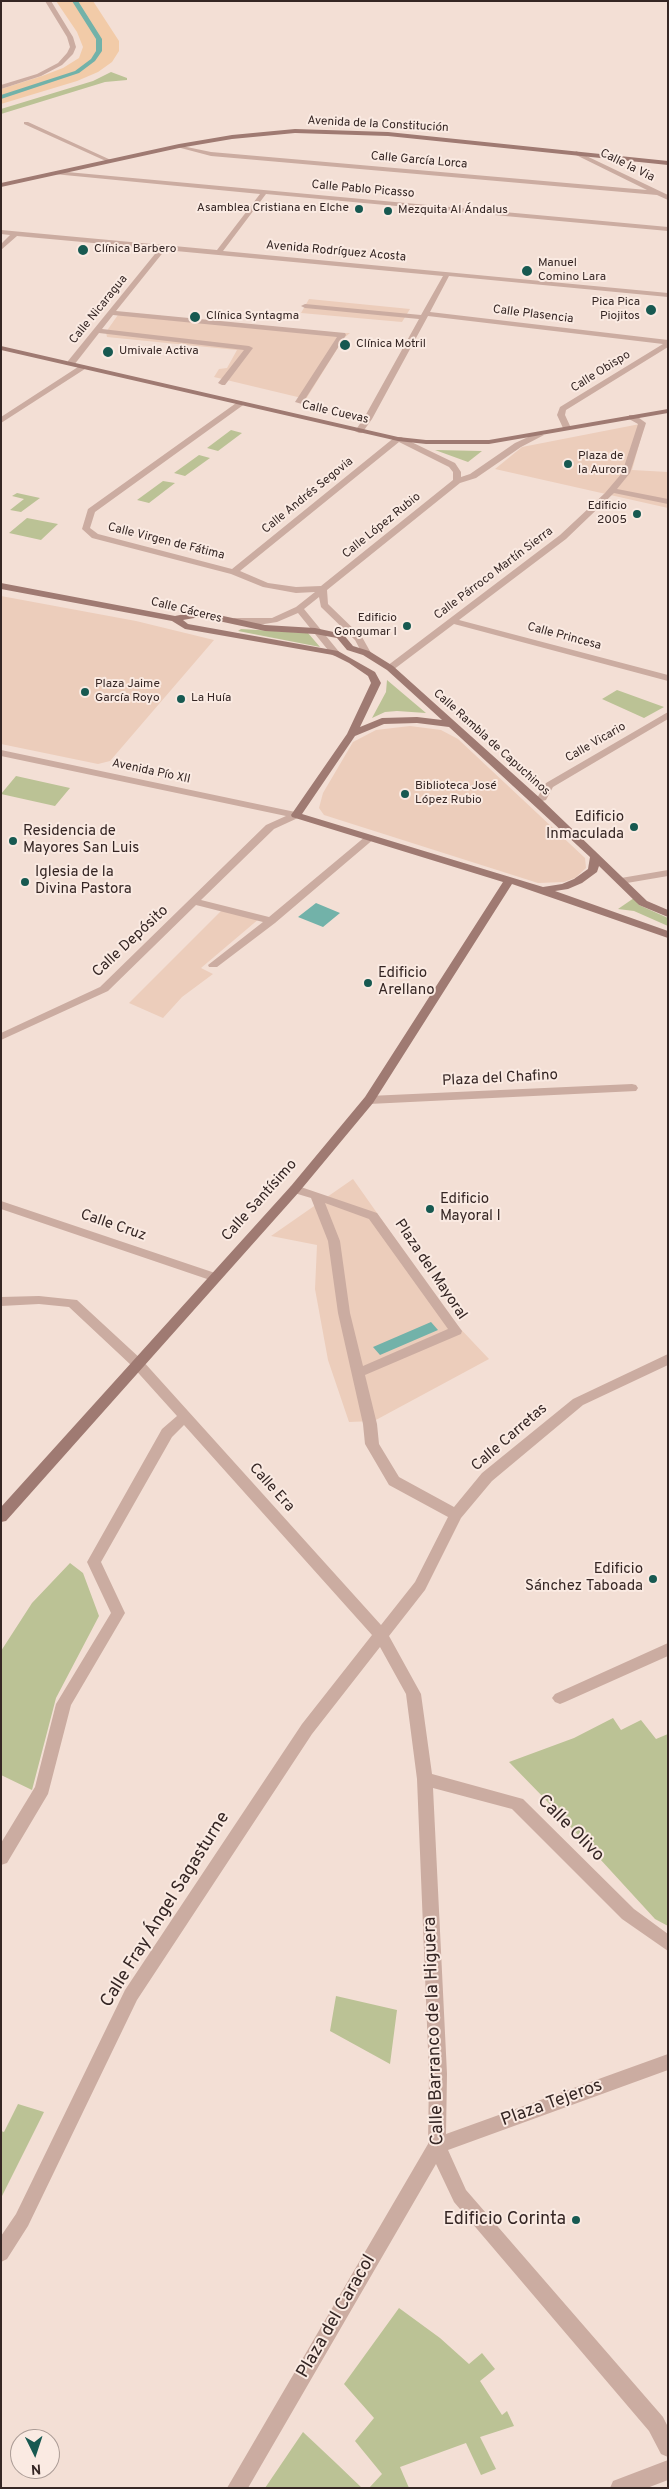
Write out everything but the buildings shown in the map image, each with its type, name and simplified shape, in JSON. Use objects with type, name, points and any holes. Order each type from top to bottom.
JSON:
[{"type":"main road","name":"Avenida de la Constitución","points":[[1,185],[179,146],[232,137],[295,131],[388,134],[668,163]]},
{"type":"main road","name":"Calle Cuevas","points":[[1,348],[398,440],[458,444],[490,442],[540,435],[567,428],[668,411]]},
{"type":"main road","name":"Calle Cáceres","points":[[1,586],[175,619],[185,626],[335,653],[372,674],[376,684],[352,734],[296,815]]},
{"type":"main road","name":"Calle López Rubio","points":[[175,619],[200,614],[265,628],[315,631],[340,636],[350,648],[366,653]]},
{"type":"main road","name":"Calle Rambla de Capuchinos","points":[[366,653],[390,668],[643,903],[668,914]]},
{"type":"main road","points":[[352,734],[382,721],[417,720],[452,724]]},
{"type":"main road","points":[[296,815],[542,890],[668,935]]},
{"type":"main road","points":[[542,890],[564,887],[578,881],[593,870],[595,857]]},
{"type":"main road","name":"Calle Santísimo","points":[[1,1517],[295,1188],[369,1100],[509,881]]},
{"type":"street","points":[[1,87],[38,75],[60,64],[70,54],[73,47],[70,37],[48,1]]},
{"type":"street","points":[[26,122],[110,161]]},
{"type":"street","name":"Calle García Lorca","points":[[179,146],[211,154],[657,193]]},
{"type":"street","name":"Calle la Via","points":[[576,153],[668,198]]},
{"type":"street","name":"Calle Pablo Picasso","points":[[56,173],[668,228]]},
{"type":"street","points":[[219,252],[264,193]]},
{"type":"street","name":"Avenida Rodríguez Acosta","points":[[1,232],[668,295]]},
{"type":"street","points":[[1,248],[16,233]]},
{"type":"street","name":"Calle Nicaragua","points":[[71,364],[164,247]]},
{"type":"street","points":[[359,430],[368,419],[447,274]]},
{"type":"street","name":"Calle Plasencia","points":[[305,306],[425,316],[668,343]]},
{"type":"street","points":[[112,313],[342,335],[299,402]]},
{"type":"street","points":[[97,331],[249,348],[222,383]]},
{"type":"street","name":"Calle Obispo","points":[[567,428],[561,415],[563,409],[668,343]]},
{"type":"street","points":[[1,421],[84,367]]},
{"type":"street","name":"Calle Virgen de Fátima","points":[[242,404],[91,511],[86,529],[95,536],[234,572],[266,585],[296,590],[323,589]]},
{"type":"street","points":[[610,492],[626,473],[642,423],[632,417]]},
{"type":"street","name":"Calle López Rubio","points":[[234,620],[258,622],[274,620],[299,609],[457,481],[472,476],[518,445],[540,435]]},
{"type":"street","points":[[398,440],[452,465],[457,472],[457,481]]},
{"type":"street","name":"Calle Andrés Segovia","points":[[234,572],[398,440]]},
{"type":"street","points":[[610,492],[668,502]]},
{"type":"street","name":"Calle Párroco Martín Sierra","points":[[390,668],[563,537],[610,492]]},
{"type":"street","points":[[323,589],[324,605],[359,639],[366,653]]},
{"type":"street","points":[[299,609],[315,631],[335,653]]},
{"type":"street","name":"Calle Princesa","points":[[454,621],[668,678]]},
{"type":"street","name":"Calle Vicario","points":[[542,798],[549,785],[667,716]]},
{"type":"street","name":"Avenida Pío XII","points":[[1,753],[296,815]]},
{"type":"street","name":"Calle Depósito","points":[[1,1038],[104,990],[196,902],[270,827],[296,815]]},
{"type":"street","points":[[213,965],[271,921],[370,838]]},
{"type":"street","points":[[621,882],[668,873]]},
{"type":"street","points":[[196,902],[271,921]]},
{"type":"street","name":"Plaza del Chafino","points":[[369,1100],[632,1088]]},
{"type":"street","name":"Plaza del Mayoral","points":[[295,1188],[373,1216],[456,1331],[358,1373]]},
{"type":"street","points":[[316,1195],[334,1241],[344,1313],[370,1424],[372,1444],[394,1481],[456,1515]]},
{"type":"street","name":"Calle Cruz","points":[[1,1205],[214,1277]]},
{"type":"street","name":"Calle Era","points":[[1,1302],[39,1300],[72,1303],[137,1363],[380,1635]]},
{"type":"street","name":"Calle Carretas","points":[[380,1635],[420,1586],[456,1515],[487,1477],[578,1402],[667,1361]]},
{"type":"street","points":[[1,1858],[42,1789],[64,1704],[118,1613],[94,1562],[167,1433],[185,1416]]},
{"type":"street","name":"Calle Barranco de la Higuera","points":[[380,1635],[413,1694],[424,1779],[438,2074],[437,2146],[460,2196],[656,2424],[668,2447]]},
{"type":"street","name":"Calle Fray Ángel Sagasturne","points":[[1,2252],[22,2220],[131,1995],[307,1729],[380,1635]]},
{"type":"street","points":[[560,1698],[668,1649]]},
{"type":"street","name":"Calle Olivo","points":[[424,1779],[517,1804],[628,1914],[668,1944]]},
{"type":"street","name":"Plaza Tejeros","points":[[437,2146],[668,2062]]},
{"type":"street","name":"Plaza del Caracol","points":[[237,2488],[437,2146]]},
{"type":"street","points":[[620,2488],[668,2470]]},
{"type":"green space","points":[[111,72],[127,78],[127,80],[105,82],[1,114],[1,109],[93,81]]},
{"type":"green space","points":[[231,430],[242,433],[218,451],[207,448]]},
{"type":"green space","points":[[435,450],[482,451],[468,462]]},
{"type":"green space","points":[[199,455],[210,458],[185,476],[174,473]]},
{"type":"green space","points":[[163,481],[175,483],[149,503],[137,500]]},
{"type":"green space","points":[[17,493],[40,498],[21,512],[10,510],[24,499],[12,496]]},
{"type":"green space","points":[[27,518],[58,524],[41,540],[9,533]]},
{"type":"green space","points":[[241,629],[308,633],[320,647],[238,631]]},
{"type":"green space","points":[[387,680],[426,713],[385,712],[372,718],[386,692]]},
{"type":"green space","points":[[617,690],[664,707],[644,718],[602,699]]},
{"type":"green space","points":[[16,776],[70,788],[55,806],[1,794]]},
{"type":"green space","points":[[634,898],[639,905],[668,918],[668,926],[634,911],[618,909]]},
{"type":"green space","points":[[70,1563],[83,1573],[99,1616],[56,1698],[32,1790],[1,1775],[1,1651],[32,1603]]},
{"type":"green space","points":[[613,1718],[621,1730],[641,1720],[656,1739],[668,1734],[668,1926],[655,1919],[509,1762],[574,1738]]},
{"type":"green space","points":[[336,1996],[397,2010],[390,2064],[330,2031]]},
{"type":"green space","points":[[18,2104],[44,2112],[1,2198],[1,2131],[4,2132]]},
{"type":"green space","points":[[399,2308],[440,2338],[469,2364],[482,2353],[495,2369],[480,2381],[502,2415],[507,2411],[514,2426],[480,2437],[496,2469],[481,2475],[466,2443],[400,2467],[409,2488],[369,2488],[382,2474],[355,2441],[374,2418],[344,2384]]},
{"type":"green space","points":[[303,2432],[337,2464],[362,2488],[265,2488]]},
{"type":"sand","points":[[56,1],[93,1],[119,41],[119,51],[112,62],[98,72],[77,81],[1,104],[1,89],[63,68],[79,58],[83,47],[77,32]]},
{"type":"shaded area","points":[[309,299],[410,309],[402,322],[301,313]]},
{"type":"shaded area","points":[[120,312],[350,333],[344,338],[306,399],[214,377],[219,369],[227,368],[237,350],[107,337],[106,332]]},
{"type":"shaded area","name":"Plaza de la Aurora","points":[[645,423],[632,470],[668,472],[668,508],[495,469],[522,447]]},
{"type":"shaded area","name":"Plaza Jaime García Royo","points":[[1,596],[136,621],[214,640],[110,761],[98,764],[1,744]]},
{"type":"shaded area","points":[[410,726],[441,730],[458,739],[585,858],[586,868],[575,878],[564,882],[538,883],[324,815],[319,808],[323,793],[353,742],[376,730]]},
{"type":"shaded area","points":[[223,909],[260,918],[201,968],[213,974],[182,997],[163,1018],[129,1003]]},
{"type":"shaded area","points":[[353,1179],[454,1322],[489,1359],[374,1421],[349,1422],[328,1360],[315,1289],[317,1245],[271,1236]]},
{"type":"water","points":[[316,903],[340,913],[323,927],[298,917]]},
{"type":"water","points":[[431,1322],[438,1330],[380,1355],[373,1347]]},
{"type":"waterway","points":[[1,97],[77,72],[93,60],[99,51],[99,39],[75,1]]},
{"type":"place","name":"Asamblea Cristiana en Elche","points":[[359,209]]},
{"type":"place","name":"Mezquita Al Ándalus","points":[[388,211]]},
{"type":"place","name":"Clínica Barbero","points":[[83,250]]},
{"type":"place","name":"Manuel Comino Lara","points":[[527,271]]},
{"type":"place","name":"Pica Pica Piojitos","points":[[651,310]]},
{"type":"place","name":"Clínica Syntagma","points":[[195,317]]},
{"type":"place","name":"Clínica Motril","points":[[345,345]]},
{"type":"place","name":"Umivale Activa","points":[[108,352]]},
{"type":"place","name":"Plaza de la Aurora","points":[[568,464]]},
{"type":"place","name":"Edificio 2005","points":[[637,514]]},
{"type":"place","name":"Edificio Gongumar I","points":[[407,626]]},
{"type":"place","name":"Plaza Jaime García Royo","points":[[85,692]]},
{"type":"place","name":"La Huía","points":[[181,699]]},
{"type":"place","name":"Biblioteca José López Rubio","points":[[405,794]]},
{"type":"place","name":"Edificio Inmaculada","points":[[634,827]]},
{"type":"place","name":"Residencia de Mayores San Luis","points":[[13,841]]},
{"type":"place","name":"Iglesia de la Divina Pastora","points":[[25,882]]},
{"type":"place","name":"Edificio Arellano","points":[[368,983]]},
{"type":"place","name":"Edificio Mayoral I","points":[[430,1209]]},
{"type":"place","name":"Edificio Sánchez Taboada","points":[[653,1579]]},
{"type":"place","name":"Edificio Corinta","points":[[576,2220]]}]
